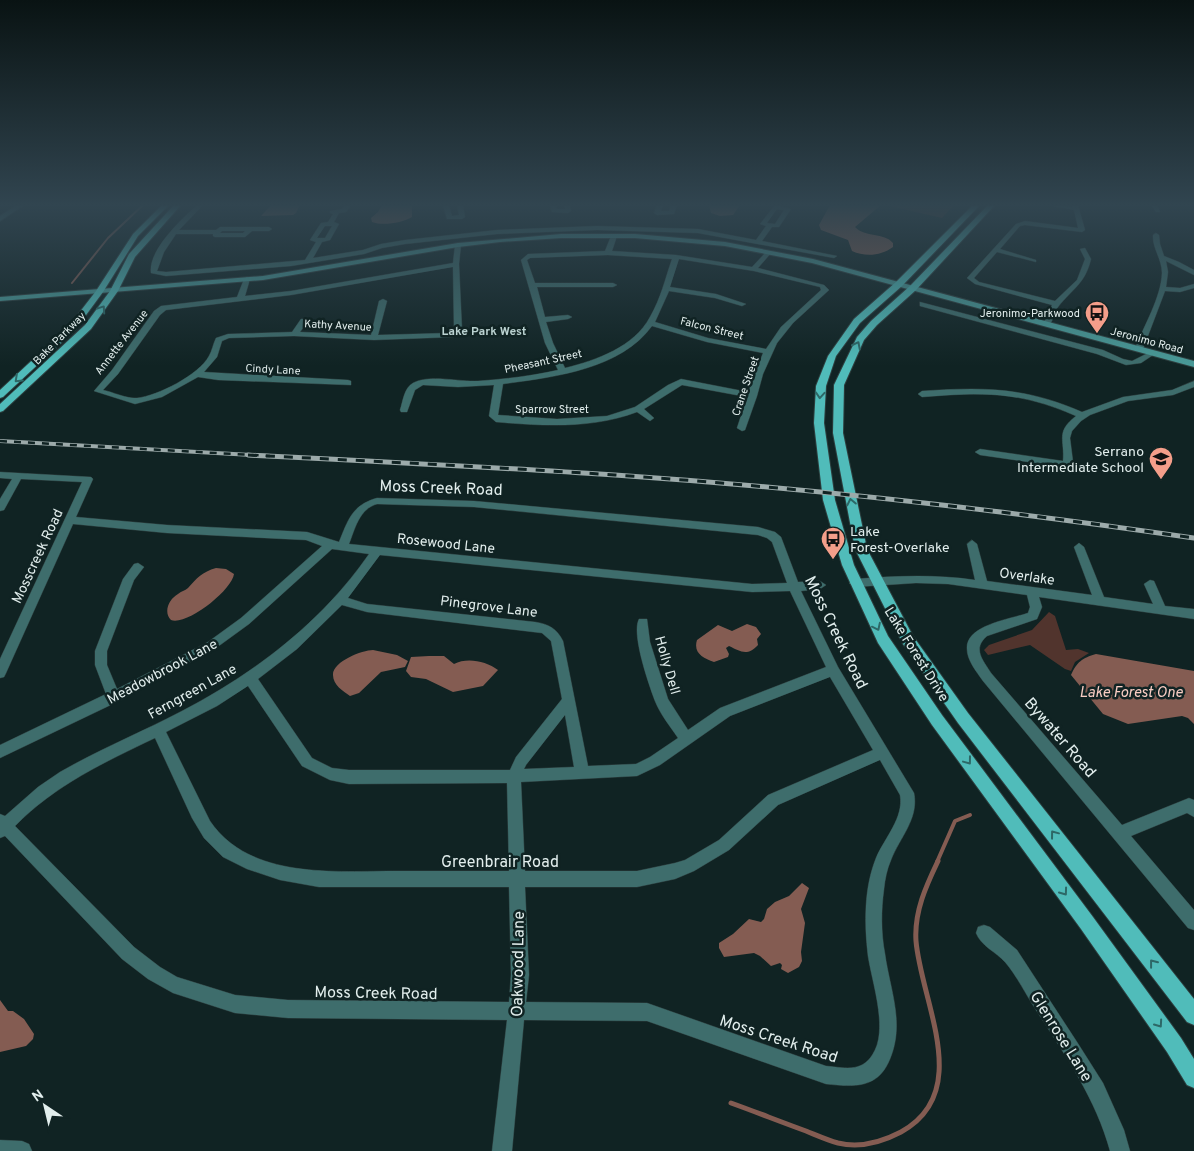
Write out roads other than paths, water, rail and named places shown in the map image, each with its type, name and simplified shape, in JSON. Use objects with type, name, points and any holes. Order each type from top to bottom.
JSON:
[{"type":"main road","name":"Bake Parkway","points":[[0,395],[72,328],[99,292],[120,259]]},
{"type":"main road","name":"Bake Parkway","points":[[0,409],[88,327],[114,291],[131,259]]},
{"type":"main road","name":"Jeronimo Road","points":[[0,299],[246,279],[374,259]]},
{"type":"main road","name":"Jeronimo Road","points":[[800,259],[834,266],[1194,364]]},
{"type":"main road","name":"Lake Forest Drive","points":[[923,259],[899,284],[851,328],[832,356],[821,386],[819,423],[829,500],[840,539],[855,583],[883,639],[937,720],[1087,922],[1174,1045],[1194,1078]]},
{"type":"main road","name":"Lake Forest Drive","points":[[941,259],[913,288],[874,323],[860,340],[839,385],[838,433],[861,549],[876,582],[908,640],[963,718],[1194,1015]]},
{"type":"street","points":[[156,259],[153,272],[166,274],[236,270],[322,259]]},
{"type":"street","points":[[246,279],[240,300],[456,264],[457,259]]},
{"type":"street","points":[[525,259],[524,260],[540,320],[551,353],[562,371]]},
{"type":"street","name":"Pheasant Street","points":[[404,410],[411,389],[422,382],[499,382],[562,371],[614,352],[641,335],[650,323],[675,259]]},
{"type":"street","points":[[688,259],[754,268],[763,259]]},
{"type":"street","points":[[988,259],[972,276],[972,280],[1056,304]]},
{"type":"street","points":[[1026,259],[1034,261]]},
{"type":"street","points":[[1047,324],[1050,312],[1056,304],[1077,286],[1083,275],[1088,259]]},
{"type":"street","points":[[1138,349],[1161,289],[1165,271],[1163,259]]},
{"type":"street","points":[[1165,259],[1194,273]]},
{"type":"street","name":"Kathy Avenue","points":[[198,374],[208,363],[219,340],[224,337],[294,334],[374,338],[451,335],[458,330],[456,264]]},
{"type":"street","name":"Crane Street","points":[[742,428],[760,372],[772,344],[794,317],[825,290],[822,286],[754,268]]},
{"type":"street","points":[[532,286],[569,284],[612,285]]},
{"type":"street","points":[[1161,289],[1176,291],[1194,286]]},
{"type":"street","points":[[665,288],[716,296],[742,304]]},
{"type":"street","name":"Annette Avenue","points":[[160,395],[135,401],[98,392],[100,386],[115,372],[157,313],[164,308],[240,300]]},
{"type":"street","points":[[374,338],[383,301]]},
{"type":"street","points":[[922,304],[1100,352],[1126,362],[1138,363],[1152,353]]},
{"type":"street","points":[[540,320],[568,317]]},
{"type":"street","points":[[294,334],[304,321]]},
{"type":"street","name":"Falcon Street","points":[[650,323],[715,342],[768,352]]},
{"type":"street","points":[[168,400],[160,395],[198,374]]},
{"type":"street","name":"Cindy Lane","points":[[198,374],[218,377],[348,384]]},
{"type":"street","name":"Sparrow Street","points":[[499,382],[494,413],[496,418],[575,422],[607,418],[638,409],[681,382],[753,396]]},
{"type":"street","points":[[980,452],[1064,464],[1068,462],[1066,431],[1076,420],[1124,399],[1171,393],[1194,384]]},
{"type":"street","points":[[922,394],[984,390],[1013,392],[1045,400],[1083,416]]},
{"type":"street","points":[[638,409],[650,418]]},
{"type":"street","points":[[0,475],[18,476],[0,508]]},
{"type":"street","name":"Mosscreek Road","points":[[0,673],[88,479],[18,476]]},
{"type":"street","name":"Moss Creek Road","points":[[2,826],[128,953],[167,980],[197,993],[235,1004],[288,1009],[647,1012],[826,1075],[856,1078],[868,1074],[877,1065],[887,1046],[888,1028],[874,928],[877,882],[887,851],[905,816],[909,800],[908,793],[833,670],[794,587],[780,545],[772,535],[765,532],[474,504],[377,501],[368,503],[359,510],[337,545]]},
{"type":"street","name":"Rosewood Lane","points":[[70,520],[167,529],[308,536],[337,545],[376,551],[752,588],[820,585]]},
{"type":"street","points":[[972,544],[982,584]]},
{"type":"street","name":"Meadowbrook Lane","points":[[0,752],[189,659],[245,622],[337,545]]},
{"type":"street","points":[[1079,546],[1099,600]]},
{"type":"street","name":"Ferngreen Lane","points":[[2,826],[55,782],[93,759],[205,706],[250,678],[299,639],[339,600],[362,575],[376,551]]},
{"type":"street","points":[[114,697],[101,665],[101,651],[129,579],[138,567]]},
{"type":"street","name":"Overlake","points":[[855,583],[934,579],[1194,614]]},
{"type":"street","points":[[1150,584],[1161,609]]},
{"type":"street","name":"Bywater Road","points":[[1032,592],[1036,611],[1033,616],[978,635],[972,644],[973,656],[987,677],[1194,922]]},
{"type":"street","name":"Pinegrove Lane","points":[[339,600],[368,608],[531,626],[549,630],[557,641],[582,772]]},
{"type":"street","name":"Holly Dell","points":[[643,622],[644,642],[662,701],[686,739]]},
{"type":"street","points":[[250,678],[307,762],[330,774],[349,777],[514,776],[644,768],[725,712],[833,670]]},
{"type":"street","points":[[514,776],[521,760],[568,701]]},
{"type":"street","name":"Greenbrair Road","points":[[158,729],[204,825],[218,844],[235,856],[293,876],[319,879],[637,879],[682,869],[724,845],[773,800],[823,776],[883,752]]},
{"type":"street","name":"Oakwood Lane","points":[[502,1151],[520,975],[514,776]]},
{"type":"street","points":[[1121,834],[1192,806]]},
{"type":"street","name":"Glenrose Lane","points":[[984,934],[1011,956],[1071,1048],[1096,1090],[1114,1130],[1120,1151]]},
{"type":"street","points":[[0,1150],[22,1151]]},
{"type":"water","points":[[216,568],[226,569],[234,574],[226,589],[208,605],[187,618],[171,620],[167,610],[172,599],[187,589],[203,573]]},
{"type":"water","points":[[747,624],[756,627],[761,634],[757,639],[758,645],[754,649],[744,652],[729,646],[726,648],[729,654],[728,657],[714,662],[703,657],[698,652],[696,648],[697,640],[718,625],[732,631]]},
{"type":"water","points":[[373,650],[397,655],[408,661],[405,667],[381,672],[359,693],[350,696],[333,679],[334,670],[342,661],[362,652]]},
{"type":"water","name":"Lake Forest One","points":[[1096,654],[1194,671],[1194,724],[1188,718],[1182,716],[1128,724],[1103,714],[1071,675],[1080,661]]},
{"type":"water","points":[[444,656],[454,664],[470,660],[476,661],[488,664],[498,670],[483,686],[453,692],[426,679],[411,677],[406,671],[411,657]]},
{"type":"water","points":[[802,883],[809,888],[801,909],[805,923],[801,952],[802,961],[799,967],[788,973],[781,969],[782,965],[780,963],[771,966],[754,953],[724,957],[719,948],[719,943],[733,934],[749,919],[761,922],[767,909],[775,902],[789,896]]},
{"type":"water","points":[[0,1000],[8,1011],[13,1011],[24,1019],[34,1034],[33,1039],[26,1046],[0,1052]]},
{"type":"waterway","points":[[72,283],[91,259]]},
{"type":"waterway","points":[[937,862],[955,821],[970,815]]},
{"type":"waterway","points":[[731,1103],[838,1143],[854,1145],[886,1139],[901,1132],[923,1115],[935,1094],[939,1070],[938,1044],[920,965],[916,930],[922,900],[938,861]]},
{"type":"railway","points":[[0,441],[270,456]]},
{"type":"railway","points":[[248,455],[569,472],[760,486],[977,509],[1194,538]]},
{"type":"place","name":"Jeronimo-Parkwood","points":[[1097,334]]},
{"type":"place","name":"Serrano Intermediate School","points":[[1161,480]]},
{"type":"place","name":"Lake Forest-Overlake","points":[[833,560]]},
{"type":"district","name":"Lake Park West","points":[[484,331]]}]
